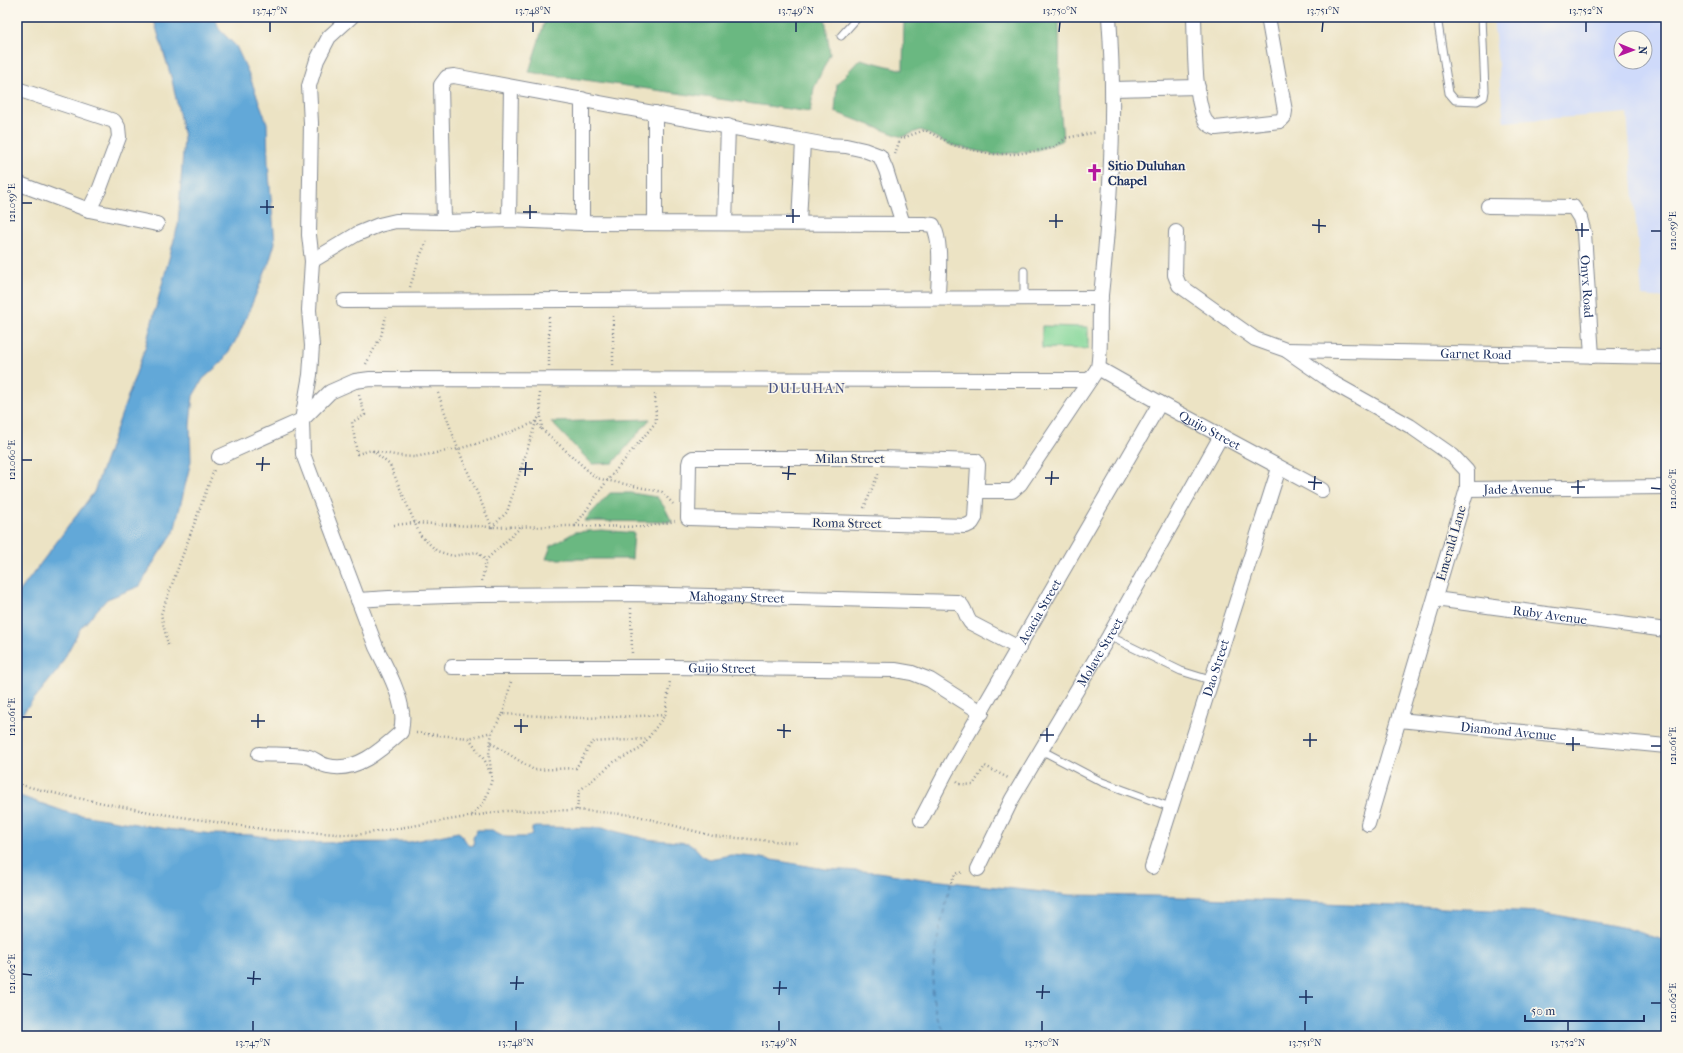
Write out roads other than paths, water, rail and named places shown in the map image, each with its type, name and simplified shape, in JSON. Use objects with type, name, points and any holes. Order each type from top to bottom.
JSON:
[{"type":"street","points":[[259,754],[308,757],[327,766],[338,768],[349,767],[379,751],[401,732],[403,715],[401,703],[388,670],[376,646],[303,454],[302,420],[310,375],[312,346],[309,310],[312,261],[309,235],[311,123],[309,86],[317,60],[329,37],[351,17]]},
{"type":"street","points":[[977,491],[1012,491],[1015,489],[1094,374],[1101,352],[1100,298],[1105,260],[1112,129],[1113,89],[1110,17]]},
{"type":"street","points":[[1194,17],[1198,87],[1204,119],[1208,125],[1216,128],[1280,121],[1284,117],[1285,111],[1268,17]]},
{"type":"street","points":[[444,222],[442,85],[447,77],[454,76],[803,141],[827,145],[846,146],[864,150],[880,156],[903,224]]},
{"type":"street","points":[[509,220],[511,87]]},
{"type":"street","points":[[1113,89],[1198,87]]},
{"type":"street","points":[[17,89],[114,121],[118,127],[119,137],[100,188],[89,210]]},
{"type":"street","points":[[582,99],[582,223]]},
{"type":"street","points":[[655,113],[655,222]]},
{"type":"street","points":[[725,223],[728,126]]},
{"type":"street","points":[[799,223],[803,141]]},
{"type":"street","points":[[17,183],[89,210],[156,224]]},
{"type":"street","name":"Onyx Road","points":[[1488,206],[1573,207],[1580,218],[1584,234],[1592,356]]},
{"type":"street","points":[[312,261],[357,234],[379,225],[396,221],[444,222],[509,220],[582,223],[655,222],[933,225],[936,230],[939,245],[938,298]]},
{"type":"street","points":[[1176,232],[1175,275],[1179,285],[1255,339],[1286,350]]},
{"type":"street","points":[[344,301],[1100,298]]},
{"type":"street","name":"Garnet Road","points":[[1286,350],[1666,357]]},
{"type":"street","name":"Emerald Lane","points":[[1286,350],[1335,384],[1410,426],[1453,456],[1467,471],[1467,489],[1368,824]]},
{"type":"street","points":[[219,457],[302,420],[330,392],[355,381],[370,379],[655,379],[1094,374]]},
{"type":"street","name":"Quijo Street","points":[[1094,374],[1160,403],[1322,490]]},
{"type":"street","name":"Acacia Street","points":[[921,820],[946,772],[982,713],[1160,403]]},
{"type":"street","name":"Molave Street","points":[[978,869],[1020,785],[1109,636],[1221,436]]},
{"type":"street","name":"Milan Street","points":[[688,518],[688,464],[693,458],[882,458],[976,461],[978,465],[977,491]]},
{"type":"street","name":"Dao Street","points":[[1152,867],[1210,680],[1279,468]]},
{"type":"street","name":"Jade Avenue","points":[[1467,489],[1666,487]]},
{"type":"street","name":"Roma Street","points":[[688,518],[966,526],[972,524],[975,518],[977,491]]},
{"type":"street","name":"Mahogany Street","points":[[358,600],[479,595],[631,594],[957,602],[963,607],[968,620],[971,623],[1019,648]]},
{"type":"street","name":"Ruby Avenue","points":[[1435,599],[1666,630]]},
{"type":"street","name":"Guijo Street","points":[[452,667],[672,667],[895,670],[912,673],[930,680],[982,713]]},
{"type":"street","name":"Diamond Avenue","points":[[1399,720],[1666,746]]},
{"type":"lane","points":[[842,36],[858,17]]},
{"type":"lane","points":[[1438,17],[1449,93],[1456,100],[1477,101],[1484,97],[1485,91],[1482,17]]},
{"type":"lane","points":[[1024,271],[1024,298]]},
{"type":"lane","points":[[1109,636],[1181,671],[1210,680]]},
{"type":"lane","points":[[1041,750],[1102,782],[1170,808]]},
{"type":"water","points":[[153,17],[215,17],[219,29],[236,46],[248,72],[267,123],[268,163],[275,243],[269,263],[238,337],[222,362],[203,379],[193,396],[190,425],[191,461],[174,532],[158,555],[140,586],[107,599],[80,629],[58,670],[17,720],[17,606],[20,591],[94,492],[145,348],[178,225],[184,137],[172,80]]},
{"type":"water","points":[[17,795],[69,813],[166,829],[213,834],[253,835],[303,843],[410,842],[458,832],[469,846],[474,845],[473,838],[477,830],[492,830],[506,837],[525,837],[532,834],[532,828],[535,827],[602,828],[646,839],[688,843],[694,846],[703,856],[709,859],[731,855],[755,857],[825,869],[878,872],[923,879],[1070,895],[1155,896],[1540,912],[1626,928],[1666,941],[1666,1036],[17,1036]]},
{"type":"place","name":"Sitio Duluhan Chapel","points":[[1095,172]]},
{"type":"district","name":"DULUHAN","points":[[807,388]]}]
